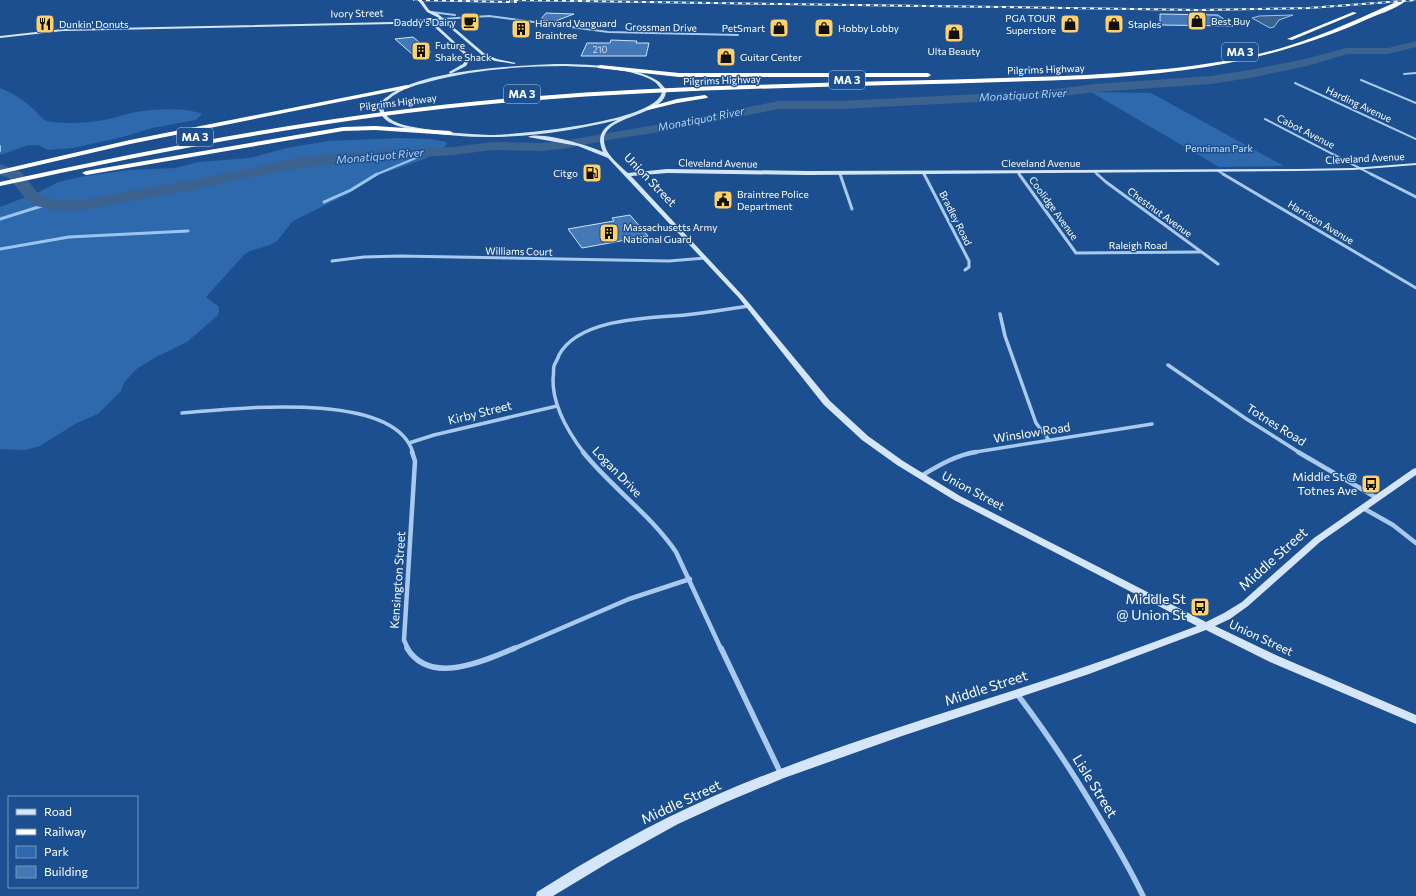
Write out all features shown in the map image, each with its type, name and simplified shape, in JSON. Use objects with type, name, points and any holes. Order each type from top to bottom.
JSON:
[{"type":"highway","name":"Pilgrims Highway","points":[[689,88],[1094,76],[1181,69],[1260,55],[1311,40],[1405,0]]},
{"type":"highway","points":[[1284,41],[1359,11]]},
{"type":"highway","name":"MA 3","points":[[1240,52],[1258,48]]},
{"type":"highway","name":"Pilgrims Highway","points":[[36,166],[193,137],[414,107],[633,90],[1007,75],[1128,68],[1185,62],[1228,55]]},
{"type":"highway","points":[[600,67],[678,75],[936,75]]},
{"type":"highway","points":[[944,75],[1007,75]]},
{"type":"highway","points":[[745,95],[998,84],[1094,76]]},
{"type":"highway","points":[[0,172],[36,166],[130,142],[407,87]]},
{"type":"highway","points":[[648,108],[687,99],[714,97]]},
{"type":"highway","name":"Pilgrims Highway","points":[[48,177],[195,143],[353,115]]},
{"type":"highway","points":[[0,188],[48,177],[337,130],[375,128],[450,133]]},
{"type":"highway","name":"MA 3","points":[[0,177],[36,166]]},
{"type":"main road","points":[[420,0],[430,12],[441,19],[480,52],[490,58],[514,63],[600,67],[637,74],[650,78],[660,84],[663,88],[664,96],[659,102],[639,112],[595,124],[529,133],[479,135],[450,133],[396,123],[384,116],[380,108],[384,100],[390,94],[455,71],[469,61],[469,57],[466,53],[429,20],[426,15],[430,12]]},
{"type":"main road","name":"Ivory Street","points":[[63,30],[393,23],[441,19]]},
{"type":"main road","name":"Ivory Street","points":[[0,37],[124,25],[429,20]]},
{"type":"main road","points":[[312,25],[305,24],[371,21]]},
{"type":"main road","points":[[393,23],[420,24],[438,28]]},
{"type":"main road","points":[[422,82],[492,69],[555,65]]},
{"type":"main road","name":"Union Street","points":[[610,158],[602,144],[604,132],[618,122],[639,112]]},
{"type":"main road","name":"Union Street","points":[[479,135],[558,140],[586,146],[610,158],[626,172],[749,306],[813,387],[834,410],[872,443],[921,477],[957,498],[1206,626],[1281,662],[1416,720]]},
{"type":"main road","name":"Cleveland Avenue","points":[[626,172],[840,173],[1218,171],[1361,168],[1416,164]]},
{"type":"main road","name":"Middle Street","points":[[542,896],[597,862],[649,833],[719,800],[782,774],[955,713],[1017,694],[1206,626],[1227,616],[1245,604],[1317,540],[1416,471]]},
{"type":"street","points":[[430,12],[474,16]]},
{"type":"street","name":"Grossman Drive","points":[[441,19],[474,16],[496,17],[614,32],[738,35]]},
{"type":"street","points":[[1404,74],[1416,73]]},
{"type":"street","points":[[1361,80],[1416,103]]},
{"type":"street","name":"Harding Avenue","points":[[1295,82],[1416,139]]},
{"type":"street","name":"Cabot Avenue","points":[[1265,119],[1416,197]]},
{"type":"street","name":"Chestnut Avenue","points":[[1094,171],[1106,182],[1218,264]]},
{"type":"street","name":"Harrison Avenue","points":[[1218,171],[1416,288]]},
{"type":"street","name":"Bradley Road","points":[[923,172],[969,260],[969,267],[965,270]]},
{"type":"street","name":"Coolidge Avenue","points":[[1018,172],[1076,253]]},
{"type":"street","points":[[840,173],[852,209]]},
{"type":"street","name":"Raleigh Road","points":[[1076,253],[1200,252]]},
{"type":"street","name":"Williams Court","points":[[332,261],[364,257],[400,256],[669,261],[705,258]]},
{"type":"street","name":"Logan Drive","points":[[749,306],[701,314],[621,320],[601,326],[582,334],[562,350],[552,368],[551,379],[557,406],[566,426],[591,461],[666,538],[676,552],[766,745],[782,774]]},
{"type":"street","points":[[1000,314],[1005,336],[1036,423],[1049,440]]},
{"type":"street","name":"Totnes Road","points":[[1168,365],[1238,413],[1377,498]]},
{"type":"street","points":[[182,413],[269,406],[331,410],[361,416],[385,424],[397,431],[410,443]]},
{"type":"street","name":"Kirby Street","points":[[410,443],[442,433],[557,406]]},
{"type":"street","name":"Winslow Road","points":[[921,477],[941,464],[969,453],[1152,424]]},
{"type":"street","name":"Kensington Street","points":[[410,443],[414,452],[415,462],[404,640],[409,654],[422,663],[449,668],[479,661],[650,592],[690,580]]},
{"type":"street","points":[[1363,507],[1392,525],[1416,543]]},
{"type":"street","name":"Lisle Street","points":[[1017,694],[1048,735],[1101,818],[1124,857],[1143,896]]},
{"type":"green space","points":[[0,88],[34,109],[44,120],[52,122],[91,122],[136,112],[160,109],[187,110],[202,114],[196,120],[152,128],[123,137],[73,148],[48,150],[38,145],[29,145],[0,155]]},
{"type":"green space","name":"Penniman Park","points":[[1091,92],[1151,93],[1284,166],[1219,167]]},
{"type":"green space","points":[[399,138],[430,139],[446,142],[447,144],[442,150],[424,159],[376,176],[348,194],[301,217],[292,222],[277,241],[270,245],[250,251],[244,255],[206,297],[219,307],[217,316],[187,342],[156,357],[135,370],[124,383],[121,391],[98,414],[75,424],[40,446],[25,450],[0,449],[0,207],[39,192],[58,182],[85,176],[129,170],[175,168],[199,162],[250,158],[286,148],[328,141]]},
{"type":"shaded area","points":[[1293,15],[1279,20],[1274,27],[1270,28],[1252,18],[1259,16]]},
{"type":"building","points":[[546,13],[574,14],[553,22],[540,20]]},
{"type":"building","name":"Best Buy","points":[[1160,14],[1218,15],[1233,26],[1160,25]]},
{"type":"building","points":[[413,37],[431,52],[412,54],[395,39]]},
{"type":"building","points":[[611,40],[649,43],[646,56],[581,56],[587,43],[610,43]]},
{"type":"building","name":"Massachusetts Army National Guard","points":[[630,215],[648,236],[582,248],[568,229],[614,221],[612,218]]},
{"type":"waterway","name":"Monatiquot River","points":[[0,169],[15,175],[31,195],[42,202],[61,206],[81,205],[188,186],[299,163],[349,157],[453,151],[493,146],[541,147],[562,145],[661,128],[779,105],[841,105],[1039,95],[1095,88],[1211,80],[1250,74],[1307,62],[1346,51],[1388,51],[1416,44]]},
{"type":"waterway","name":"Monatiquot River","points":[[0,146],[0,151]]},
{"type":"waterway","points":[[376,175],[430,152]]},
{"type":"waterway","points":[[324,202],[351,190],[376,175]]},
{"type":"waterway","points":[[0,219],[48,204]]},
{"type":"waterway","points":[[0,249],[69,237],[188,231]]},
{"type":"railway","points":[[414,0],[516,2]]},
{"type":"railway","points":[[510,0],[1199,10],[1309,8],[1416,0]]},
{"type":"place","name":"Best Buy","points":[[1197,21]]},
{"type":"place","name":"Daddy's Dairy","points":[[470,22]]},
{"type":"place","name":"Dunkin' Donuts","points":[[45,24]]},
{"type":"place","name":"PGA TOUR Superstore","points":[[1070,24]]},
{"type":"place","name":"Staples","points":[[1114,24]]},
{"type":"place","name":"PetSmart","points":[[779,28]]},
{"type":"place","name":"Hobby Lobby","points":[[824,28]]},
{"type":"place","name":"Harvard Vanguard Braintree","points":[[521,29]]},
{"type":"place","name":"Ulta Beauty","points":[[954,33]]},
{"type":"place","name":"Future Shake Shack","points":[[421,51]]},
{"type":"place","name":"Guitar Center","points":[[726,57]]},
{"type":"place","name":"Citgo","points":[[592,173]]},
{"type":"place","name":"Braintree Police Department","points":[[723,200]]},
{"type":"place","name":"Massachusetts Army National Guard","points":[[609,233]]},
{"type":"place","name":"Middle St @ Totnes Ave","points":[[1371,484]]},
{"type":"place","name":"Middle St @ Union St","points":[[1200,607]]}]
